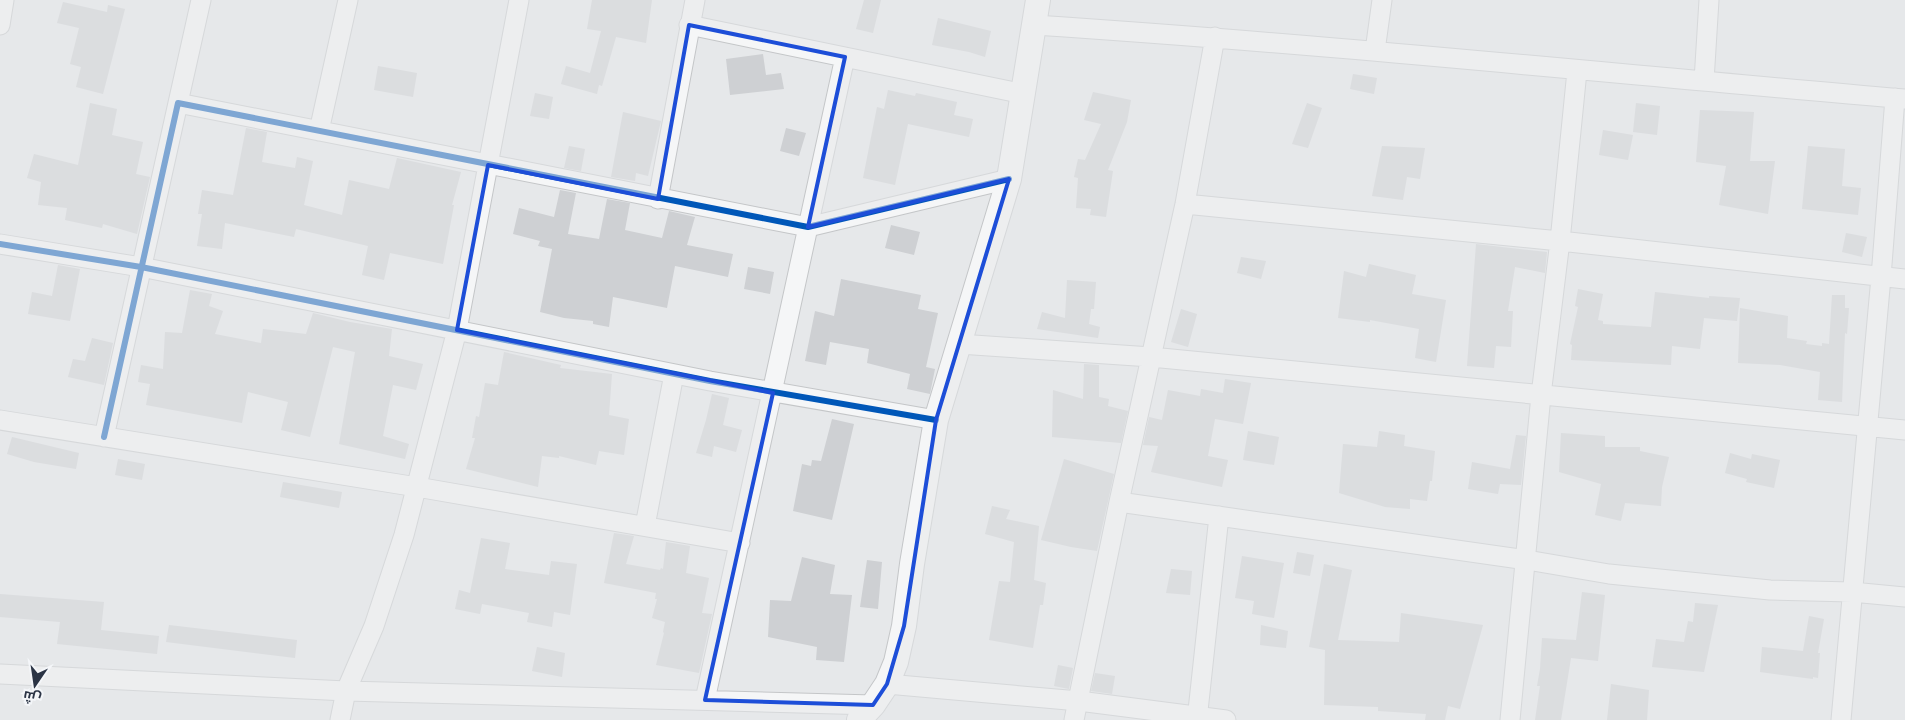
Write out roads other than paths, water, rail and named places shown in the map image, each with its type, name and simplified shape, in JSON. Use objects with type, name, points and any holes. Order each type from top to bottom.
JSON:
[{"type":"street","points":[[0,25],[4,0]]},
{"type":"street","points":[[104,437],[201,0]]},
{"type":"street","points":[[319,131],[348,0]]},
{"type":"street","points":[[340,720],[346,691],[374,626],[404,536],[458,330],[518,0]]},
{"type":"street","points":[[658,199],[695,0]]},
{"type":"street","points":[[0,674],[346,691],[705,700],[866,712],[887,684],[896,662],[904,626],[912,564],[936,420],[1009,179],[1038,0]]},
{"type":"street","points":[[1375,51],[1382,0]]},
{"type":"street","points":[[1704,81],[1709,0]]},
{"type":"street","points":[[690,25],[1024,94]]},
{"type":"street","points":[[1034,25],[1215,37],[1900,99],[1881,277],[1841,720]]},
{"type":"street","points":[[1074,720],[1119,502],[1185,204],[1215,37]]},
{"type":"street","points":[[705,700],[845,57]]},
{"type":"street","points":[[1510,720],[1527,560],[1541,395],[1560,242],[1577,71]]},
{"type":"street","points":[[178,103],[808,227],[1009,179]]},
{"type":"street","points":[[1185,204],[1905,279]]},
{"type":"street","points":[[0,244],[141,267],[773,393],[936,420]]},
{"type":"street","points":[[960,344],[1151,357],[1905,430]]},
{"type":"street","points":[[645,526],[674,374]]},
{"type":"street","points":[[0,420],[417,487],[740,543]]},
{"type":"street","points":[[1119,502],[1527,560],[1609,574],[1770,590],[1852,592],[1905,597]]},
{"type":"street","points":[[1197,719],[1220,516]]},
{"type":"street","points":[[887,684],[1078,701],[1197,719],[1226,720]]}]
